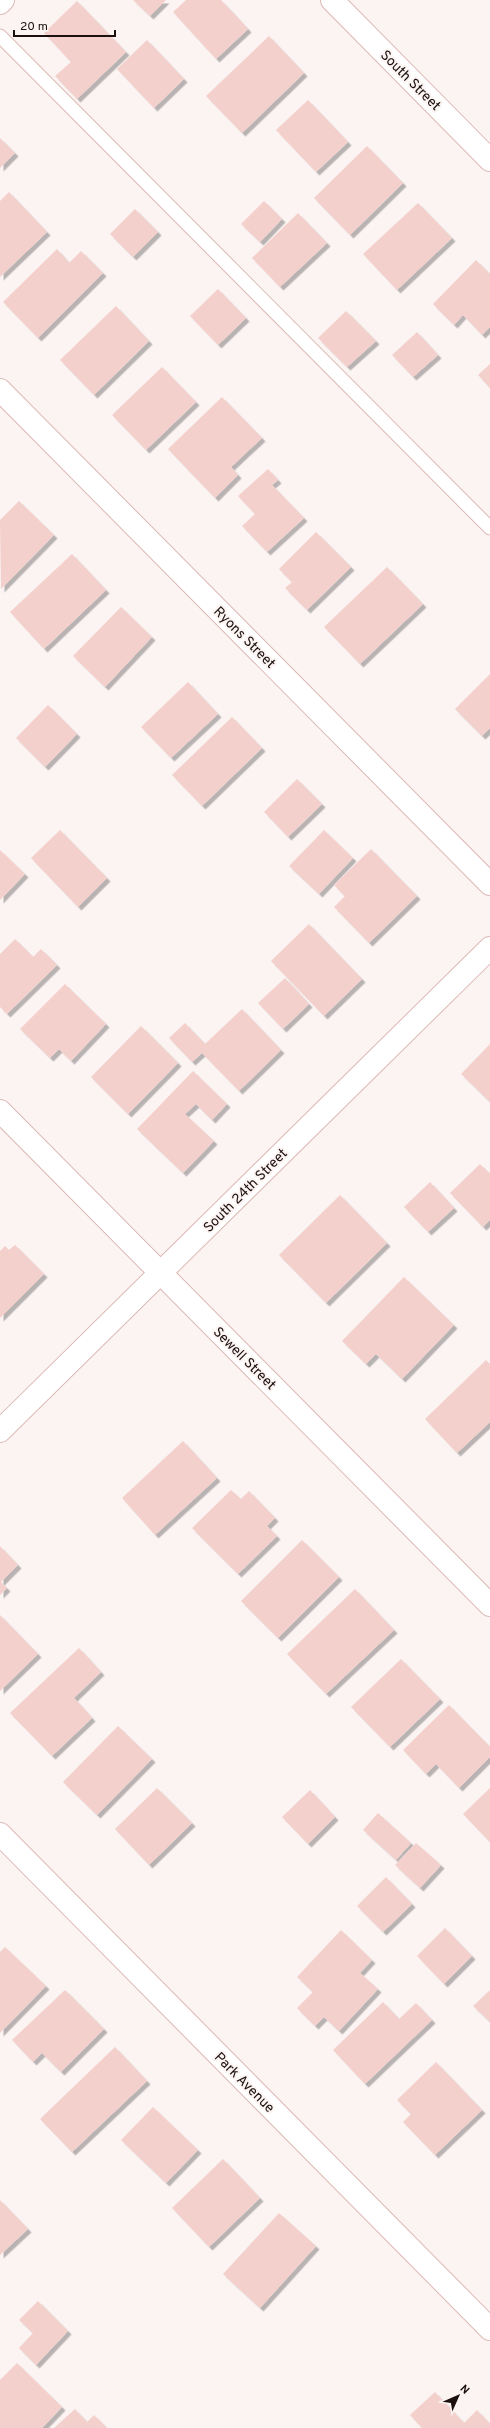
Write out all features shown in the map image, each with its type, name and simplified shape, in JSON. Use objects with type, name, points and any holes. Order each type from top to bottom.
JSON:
[{"type":"street","points":[[0,3],[3,0]]},
{"type":"street","name":"South Street","points":[[332,0],[490,160]]},
{"type":"street","name":"Ryons Street","points":[[0,390],[490,884]]},
{"type":"street","name":"South 24th Street","points":[[0,1431],[490,948]]},
{"type":"street","name":"Sewell Street","points":[[0,1111],[490,1606]]},
{"type":"street","name":"Park Avenue","points":[[0,1834],[490,2329]]},
{"type":"lane","points":[[0,36],[490,528]]},
{"type":"building","points":[[133,0],[166,0],[150,16]]},
{"type":"building","points":[[186,0],[221,0],[248,29],[216,59],[173,12]]},
{"type":"building","points":[[77,1],[126,52],[77,99],[55,76],[71,62],[44,33]]},
{"type":"building","points":[[269,36],[304,73],[242,133],[206,96]]},
{"type":"building","points":[[147,40],[184,79],[154,108],[117,69]]},
{"type":"building","points":[[308,100],[348,142],[316,172],[276,130]]},
{"type":"building","points":[[0,138],[15,153],[0,168]]},
{"type":"building","points":[[367,146],[403,183],[350,235],[314,198]]},
{"type":"building","points":[[9,192],[47,232],[0,277],[0,201]]},
{"type":"building","points":[[264,201],[282,219],[260,242],[241,224]]},
{"type":"building","points":[[418,203],[452,238],[397,290],[363,254]]},
{"type":"building","points":[[135,209],[158,232],[133,257],[110,234]]},
{"type":"building","points":[[298,213],[327,243],[280,287],[252,258]]},
{"type":"building","points":[[57,249],[69,263],[81,251],[103,273],[38,338],[3,302]]},
{"type":"building","points":[[476,260],[490,274],[490,327],[482,335],[463,315],[454,325],[433,304]]},
{"type":"building","points":[[218,289],[246,318],[218,345],[190,316]]},
{"type":"building","points":[[116,306],[149,341],[94,395],[60,360]]},
{"type":"building","points":[[346,311],[376,341],[347,367],[318,338]]},
{"type":"building","points":[[417,332],[438,355],[413,377],[392,355]]},
{"type":"building","points":[[490,364],[490,388],[478,375]]},
{"type":"building","points":[[162,367],[196,402],[146,450],[112,415]]},
{"type":"building","points":[[222,397],[262,438],[231,467],[238,475],[215,498],[168,449]]},
{"type":"building","points":[[268,469],[278,480],[272,485],[304,518],[267,552],[242,526],[255,514],[238,496]]},
{"type":"building","points":[[19,501],[54,535],[1,589],[0,520]]},
{"type":"building","points":[[316,532],[351,567],[307,610],[285,588],[292,582],[279,569]]},
{"type":"building","points":[[72,554],[106,590],[44,649],[10,612]]},
{"type":"building","points":[[387,567],[423,604],[360,664],[324,627]]},
{"type":"building","points":[[121,607],[152,637],[105,687],[73,656]]},
{"type":"building","points":[[490,674],[490,728],[482,736],[455,709]]},
{"type":"building","points":[[188,682],[218,714],[171,758],[141,727]]},
{"type":"building","points":[[48,705],[77,734],[45,767],[16,738]]},
{"type":"building","points":[[232,717],[262,748],[202,806],[172,775]]},
{"type":"building","points":[[297,779],[322,804],[288,837],[264,812]]},
{"type":"building","points":[[60,830],[107,878],[78,907],[31,858]]},
{"type":"building","points":[[324,830],[353,858],[319,894],[289,866]]},
{"type":"building","points":[[371,849],[417,896],[369,943],[334,907],[345,896],[334,885]]},
{"type":"building","points":[[0,850],[25,874],[0,900]]},
{"type":"building","points":[[309,924],[362,979],[324,1016],[271,961]]},
{"type":"building","points":[[15,939],[33,957],[41,949],[57,965],[7,1014],[0,1007],[0,954]]},
{"type":"building","points":[[285,978],[309,1004],[283,1029],[258,1003]]},
{"type":"building","points":[[65,984],[106,1024],[71,1061],[59,1049],[50,1058],[20,1029]]},
{"type":"building","points":[[242,1009],[281,1050],[239,1091],[202,1053],[192,1062],[169,1038],[185,1023],[205,1044]]},
{"type":"building","points":[[141,1026],[178,1063],[128,1114],[91,1077]]},
{"type":"building","points":[[490,1044],[490,1102],[461,1074]]},
{"type":"building","points":[[193,1071],[227,1104],[212,1120],[196,1104],[185,1114],[214,1141],[183,1173],[137,1129]]},
{"type":"building","points":[[480,1164],[490,1174],[490,1220],[483,1227],[450,1193]]},
{"type":"building","points":[[430,1182],[454,1208],[428,1232],[404,1207]]},
{"type":"building","points":[[340,1195],[387,1243],[326,1303],[279,1255]]},
{"type":"building","points":[[15,1245],[44,1274],[0,1318],[0,1251],[5,1246],[9,1250]]},
{"type":"building","points":[[404,1277],[454,1325],[402,1379],[376,1354],[366,1364],[342,1341]]},
{"type":"building","points":[[486,1360],[490,1364],[490,1422],[457,1453],[425,1419]]},
{"type":"building","points":[[183,1441],[217,1478],[155,1535],[122,1498]]},
{"type":"building","points":[[231,1490],[241,1499],[249,1491],[275,1518],[267,1526],[277,1536],[238,1574],[192,1528]]},
{"type":"building","points":[[302,1540],[339,1577],[278,1638],[241,1601]]},
{"type":"building","points":[[0,1546],[18,1565],[1,1582],[7,1588],[0,1595]]},
{"type":"building","points":[[355,1589],[394,1630],[326,1694],[287,1654]]},
{"type":"building","points":[[0,1615],[38,1654],[0,1691]]},
{"type":"building","points":[[79,1648],[101,1672],[74,1698],[92,1718],[52,1756],[10,1713]]},
{"type":"building","points":[[401,1659],[440,1699],[390,1747],[351,1707]]},
{"type":"building","points":[[449,1705],[490,1747],[490,1757],[459,1788],[436,1764],[426,1774],[403,1750]]},
{"type":"building","points":[[118,1726],[152,1759],[97,1815],[63,1782]]},
{"type":"building","points":[[157,1788],[192,1823],[149,1865],[115,1829]]},
{"type":"building","points":[[490,1788],[490,1842],[463,1814]]},
{"type":"building","points":[[310,1790],[335,1817],[308,1844],[282,1817]]},
{"type":"building","points":[[378,1813],[411,1843],[396,1860],[363,1830]]},
{"type":"building","points":[[416,1843],[441,1865],[420,1888],[395,1865]]},
{"type":"building","points":[[386,1877],[412,1904],[383,1932],[357,1906]]},
{"type":"building","points":[[445,1928],[472,1956],[444,1984],[417,1956]]},
{"type":"building","points":[[341,1930],[372,1960],[360,1973],[378,1989],[339,2031],[324,2017],[315,2026],[297,2008],[313,1992],[297,1977]]},
{"type":"building","points":[[5,1947],[46,1986],[0,2033],[0,1952]]},
{"type":"building","points":[[65,1990],[104,2029],[61,2072],[42,2053],[33,2062],[12,2040]]},
{"type":"building","points":[[490,1990],[490,2022],[473,2006]]},
{"type":"building","points":[[383,2002],[399,2019],[416,2003],[432,2020],[365,2084],[333,2050]]},
{"type":"building","points":[[115,2047],[147,2081],[72,2152],[40,2119]]},
{"type":"building","points":[[436,2062],[482,2110],[435,2155],[403,2122],[411,2114],[397,2100]]},
{"type":"building","points":[[153,2107],[198,2150],[166,2183],[121,2140]]},
{"type":"building","points":[[223,2159],[260,2198],[209,2247],[172,2208]]},
{"type":"building","points":[[0,2200],[28,2229],[0,2255]]},
{"type":"building","points":[[279,2213],[316,2246],[260,2308],[223,2274]]},
{"type":"building","points":[[38,2301],[68,2331],[36,2365],[19,2348],[33,2333],[19,2320]]},
{"type":"building","points":[[17,2363],[62,2407],[42,2428],[0,2428],[0,2380]]},
{"type":"building","points":[[435,2392],[464,2423],[477,2410],[490,2424],[490,2428],[422,2428],[410,2415]]},
{"type":"building","points":[[75,2409],[87,2422],[94,2415],[107,2428],[54,2428]]}]
